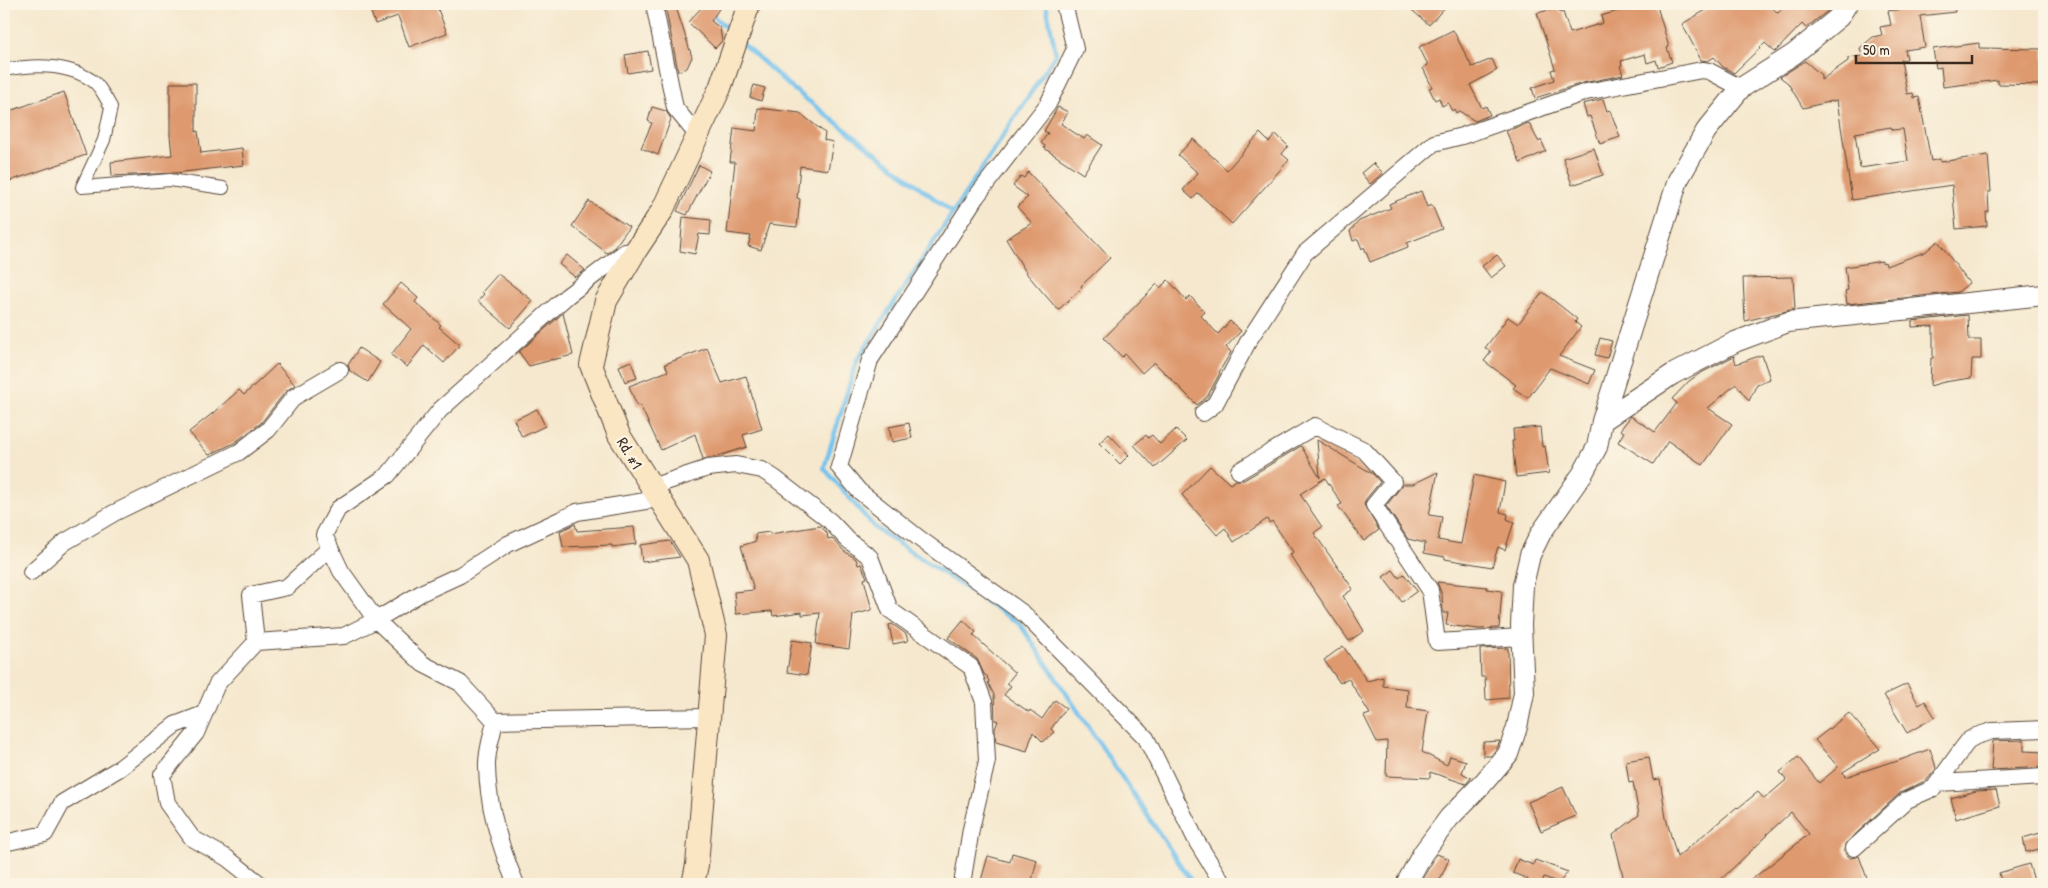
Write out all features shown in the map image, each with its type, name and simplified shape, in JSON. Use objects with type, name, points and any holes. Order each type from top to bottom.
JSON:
[{"type":"main road","name":"Rd. #1","points":[[693,884],[698,865],[716,635],[698,560],[619,435],[591,364],[606,301],[662,211],[698,136],[720,88],[748,4]]},
{"type":"street","points":[[654,4],[674,108],[698,136]]},
{"type":"street","points":[[1064,4],[1075,49],[1072,56],[1048,104],[1026,135],[976,197],[870,360],[839,467],[859,491],[1024,614],[1146,738],[1197,842],[1223,884]]},
{"type":"street","points":[[1406,884],[1423,853],[1449,818],[1508,754],[1517,727],[1524,693],[1521,637],[1523,585],[1530,555],[1541,533],[1583,473],[1597,447],[1602,420],[1678,180],[1706,131],[1741,88],[1794,54],[1839,17],[1847,4]]},
{"type":"street","points":[[4,70],[21,66],[64,67],[95,82],[111,107],[104,140],[82,187],[170,180],[223,188]]},
{"type":"street","points":[[1203,413],[1215,404],[1249,340],[1305,253],[1434,143],[1462,136],[1586,92],[1702,70],[1710,71],[1741,88]]},
{"type":"street","points":[[636,250],[625,252],[567,296],[440,410],[388,475],[338,509],[324,535],[341,571],[376,620],[423,664],[460,683],[495,721],[709,717]]},
{"type":"street","points":[[1602,420],[1673,374],[1735,342],[1788,322],[2044,295]]},
{"type":"street","points":[[31,572],[65,542],[106,518],[205,467],[239,452],[268,430],[294,397],[340,370]]},
{"type":"street","points":[[1238,471],[1315,426],[1364,450],[1393,482],[1374,505],[1430,590],[1437,642],[1521,637]]},
{"type":"street","points":[[260,884],[227,858],[192,838],[167,803],[162,775],[196,732],[217,684],[256,642],[344,636],[376,620],[423,592],[460,575],[508,544],[577,512],[654,493],[708,468],[736,465],[762,470],[830,521],[848,540],[870,558],[890,610],[971,667],[984,702],[987,761],[970,829],[962,884]]},
{"type":"street","points":[[256,642],[251,595],[287,587],[330,548]]},
{"type":"street","points":[[4,843],[45,834],[62,803],[120,768],[174,725],[204,714]]},
{"type":"street","points":[[495,721],[486,766],[491,805],[499,843],[516,884]]},
{"type":"street","points":[[1854,848],[1907,800],[1934,788],[1962,748],[1976,736],[1992,731],[2044,729]]},
{"type":"street","points":[[1938,783],[2044,777]]},
{"type":"building","points":[[368,4],[436,4],[447,33],[409,47],[398,16],[375,24]]},
{"type":"building","points":[[705,4],[722,4],[711,21],[720,28],[722,41],[715,48],[688,22]]},
{"type":"building","points":[[1405,4],[1448,4],[1429,25]]},
{"type":"building","points":[[1641,4],[1657,6],[1672,62],[1658,67],[1656,60],[1647,63],[1645,54],[1621,61],[1622,65],[1620,66],[1623,75],[1583,83],[1535,98],[1532,88],[1554,80],[1551,70],[1555,69],[1537,13],[1558,8],[1560,13],[1563,12],[1570,33],[1603,23],[1601,16]]},
{"type":"building","points":[[1713,4],[1768,4],[1778,13],[1786,4],[1833,4],[1830,9],[1806,28],[1802,24],[1775,52],[1765,43],[1734,73],[1723,67],[1714,57],[1708,61],[1701,60],[1682,24]]},
{"type":"building","points":[[1901,4],[1954,4],[1955,12],[1920,16],[1925,47],[1905,50],[1907,59],[1901,60],[1907,94],[1913,93],[1914,98],[1919,97],[1931,161],[1940,159],[1940,162],[1988,155],[1991,192],[1988,192],[1989,212],[1986,212],[1987,226],[1956,229],[1952,185],[1852,200],[1837,100],[1803,108],[1788,83],[1780,77],[1805,61],[1821,75],[1821,80],[1848,61],[1848,58],[1862,56],[1860,48],[1873,37],[1882,35],[1880,27],[1891,25],[1888,11],[1902,9]],"holes":[[[1891,127],[1892,130],[1903,129],[1908,161],[1860,168],[1855,133]]]},
{"type":"building","points":[[676,7],[692,57],[687,68],[678,71],[666,10]]},
{"type":"building","points":[[1453,30],[1472,67],[1492,59],[1497,70],[1470,85],[1482,108],[1486,106],[1490,115],[1475,121],[1459,111],[1456,113],[1454,109],[1452,111],[1448,103],[1442,106],[1439,98],[1435,100],[1429,88],[1432,87],[1423,68],[1428,65],[1419,47]]},
{"type":"building","points":[[1979,43],[1979,48],[2044,49],[2044,85],[1998,84],[1998,80],[1943,87],[1941,67],[1936,68],[1933,49]]},
{"type":"building","points":[[648,51],[651,69],[628,73],[625,55]]},
{"type":"building","points":[[170,83],[196,83],[196,132],[198,131],[201,153],[242,148],[244,165],[175,173],[112,176],[111,162],[172,155]]},
{"type":"building","points":[[754,85],[765,88],[761,101],[750,97]]},
{"type":"building","points":[[64,92],[86,155],[4,183],[4,113]]},
{"type":"building","points":[[1603,99],[1607,111],[1610,110],[1620,137],[1600,144],[1590,116],[1587,117],[1583,104]]},
{"type":"building","points":[[652,107],[666,111],[671,119],[658,155],[641,148],[652,123],[648,121]]},
{"type":"building","points":[[1058,107],[1068,112],[1061,124],[1084,139],[1087,135],[1102,145],[1083,174],[1044,148],[1045,146],[1041,143],[1048,133],[1044,131]]},
{"type":"building","points":[[758,108],[800,113],[825,133],[824,140],[833,142],[828,170],[800,166],[797,198],[800,199],[797,227],[769,224],[761,250],[748,246],[751,236],[727,233],[735,162],[730,162],[734,128],[756,131]]},
{"type":"building","points":[[1529,123],[1546,151],[1520,163],[1506,131]]},
{"type":"building","points":[[1260,133],[1269,142],[1276,134],[1288,146],[1282,154],[1289,160],[1232,224],[1198,193],[1193,199],[1183,190],[1198,173],[1178,155],[1193,139],[1227,170]]},
{"type":"building","points":[[1594,148],[1603,175],[1572,185],[1563,158]]},
{"type":"building","points":[[1373,163],[1383,173],[1370,184],[1361,173]]},
{"type":"building","points":[[699,165],[710,171],[687,215],[677,211]]},
{"type":"building","points":[[1028,172],[1110,258],[1058,310],[1027,274],[1006,239],[1032,223],[1017,207],[1028,197],[1013,186],[1021,176],[1024,178]]},
{"type":"building","points":[[1421,191],[1427,207],[1432,205],[1442,229],[1407,243],[1408,247],[1370,262],[1364,247],[1362,249],[1358,239],[1353,241],[1350,231],[1359,221],[1391,208],[1389,204]]},
{"type":"building","points":[[589,201],[629,227],[614,248],[607,253],[572,226]]},
{"type":"building","points":[[683,217],[711,220],[710,235],[699,234],[695,254],[680,251]]},
{"type":"building","points":[[1938,241],[1969,283],[1958,292],[1847,304],[1845,291],[1848,290],[1845,267],[1882,261],[1882,263],[1885,262],[1886,266],[1925,252]]},
{"type":"building","points":[[567,255],[585,270],[575,277],[559,264]]},
{"type":"building","points":[[1497,255],[1506,266],[1491,278],[1482,266]]},
{"type":"building","points":[[498,274],[533,301],[510,328],[478,301],[484,294],[482,292]]},
{"type":"building","points":[[1793,277],[1795,309],[1745,321],[1743,278]]},
{"type":"building","points":[[1168,280],[1186,300],[1190,296],[1205,312],[1201,316],[1218,334],[1230,321],[1241,331],[1226,347],[1231,352],[1207,397],[1197,405],[1154,362],[1142,373],[1125,354],[1122,357],[1104,338],[1157,284],[1160,288]]},
{"type":"building","points":[[401,283],[418,298],[415,302],[460,345],[444,363],[424,345],[407,367],[391,355],[411,329],[383,304]]},
{"type":"building","points":[[1543,292],[1577,319],[1575,322],[1581,327],[1559,356],[1595,370],[1589,384],[1550,368],[1528,398],[1513,388],[1516,385],[1484,361],[1491,352],[1485,348],[1508,317],[1518,324]]},
{"type":"building","points":[[563,313],[573,355],[529,366],[519,352]]},
{"type":"building","points":[[1968,315],[1969,340],[1981,340],[1981,359],[1972,359],[1971,378],[1930,386],[1931,358],[1933,358],[1933,326],[1912,327],[1912,321]]},
{"type":"building","points":[[1600,338],[1612,341],[1607,358],[1595,355]]},
{"type":"building","points":[[359,348],[380,362],[368,382],[350,371],[348,365]]},
{"type":"building","points":[[707,348],[722,383],[746,376],[762,429],[743,435],[747,447],[715,457],[703,459],[695,434],[661,450],[640,405],[637,406],[629,386],[668,371],[665,364]]},
{"type":"building","points":[[1762,355],[1770,379],[1757,384],[1749,401],[1736,384],[1708,408],[1732,424],[1703,465],[1668,441],[1653,464],[1618,442],[1624,432],[1620,430],[1631,416],[1655,432],[1677,403],[1672,399],[1689,381],[1699,374],[1734,356],[1736,364]]},
{"type":"building","points":[[631,361],[637,378],[625,382],[619,366]]},
{"type":"building","points":[[277,364],[295,385],[286,391],[261,423],[234,443],[209,455],[189,432],[239,390],[244,395]]},
{"type":"building","points":[[537,409],[545,426],[522,437],[514,420]]},
{"type":"building","points":[[909,423],[912,438],[892,442],[889,427]]},
{"type":"building","points":[[1540,427],[1542,447],[1545,446],[1549,473],[1516,477],[1512,441],[1514,441],[1513,429]]},
{"type":"building","points":[[1176,429],[1187,440],[1155,468],[1134,445],[1146,435],[1148,438],[1152,435],[1160,444]]},
{"type":"building","points":[[1109,434],[1129,455],[1120,464],[1099,443]]},
{"type":"building","points":[[1317,440],[1373,474],[1380,482],[1366,499],[1364,505],[1379,530],[1364,541],[1338,506],[1342,504],[1325,478],[1300,494],[1322,527],[1314,533],[1353,589],[1343,596],[1364,631],[1349,641],[1290,555],[1293,552],[1272,521],[1269,523],[1267,519],[1234,542],[1225,528],[1217,535],[1182,495],[1210,466],[1230,484],[1236,480],[1244,480],[1301,446],[1320,478]]},
{"type":"building","points":[[1438,472],[1429,515],[1442,517],[1438,540],[1461,544],[1474,475],[1505,482],[1500,512],[1508,514],[1507,519],[1514,522],[1505,550],[1498,547],[1492,567],[1445,559],[1445,557],[1424,553],[1425,543],[1408,539],[1386,506],[1403,484],[1413,484]]},
{"type":"building","points":[[575,524],[577,531],[634,527],[636,544],[612,547],[612,545],[563,547],[560,531]]},
{"type":"building","points":[[820,526],[827,533],[828,539],[832,538],[844,551],[856,559],[858,565],[861,564],[867,578],[864,579],[872,610],[853,615],[849,649],[816,644],[820,613],[802,615],[802,612],[773,616],[772,611],[736,614],[734,592],[754,590],[741,546],[756,541],[755,534],[770,532],[770,534]]},
{"type":"building","points":[[670,541],[680,557],[642,562],[640,545]]},
{"type":"building","points":[[1393,570],[1399,578],[1404,574],[1417,591],[1402,602],[1383,577]]},
{"type":"building","points":[[1437,582],[1487,587],[1487,589],[1502,591],[1499,628],[1479,629],[1446,625],[1448,613],[1443,613],[1442,595]]},
{"type":"building","points":[[963,620],[976,632],[973,635],[1015,673],[1007,683],[1011,686],[1004,695],[1042,719],[1055,700],[1066,708],[1051,729],[1054,732],[1043,742],[1033,732],[1027,751],[996,742],[995,729],[998,721],[995,720],[994,695],[988,683],[988,677],[984,674],[977,659],[948,638]]},
{"type":"building","points":[[892,624],[906,634],[908,641],[893,644],[889,625]]},
{"type":"building","points":[[792,640],[812,643],[807,675],[787,672]]},
{"type":"building","points":[[1343,646],[1367,681],[1383,677],[1383,686],[1408,689],[1407,708],[1428,711],[1422,752],[1447,765],[1450,756],[1466,761],[1462,773],[1471,778],[1466,784],[1430,772],[1430,778],[1386,776],[1387,741],[1377,742],[1364,716],[1370,714],[1348,678],[1340,683],[1324,660]]},
{"type":"building","points":[[1508,648],[1509,698],[1486,700],[1485,677],[1481,677],[1480,649]]},
{"type":"building","points":[[1907,684],[1919,705],[1925,701],[1935,717],[1907,733],[1884,695]]},
{"type":"building","points":[[1849,713],[1880,749],[1843,772],[1845,777],[1930,749],[1936,769],[1927,780],[1900,793],[1845,844],[1844,851],[1847,855],[1851,858],[1859,856],[1869,884],[1746,884],[1809,834],[1791,812],[1716,884],[1625,884],[1613,835],[1639,815],[1633,782],[1629,783],[1626,761],[1649,757],[1653,780],[1660,779],[1666,818],[1677,857],[1758,792],[1764,799],[1786,780],[1780,772],[1798,757],[1819,783],[1838,767],[1815,740]]},
{"type":"building","points":[[2024,740],[2024,751],[2044,752],[2044,767],[1991,770],[1993,741]]},
{"type":"building","points":[[1500,741],[1491,756],[1483,756],[1483,742]]},
{"type":"building","points":[[1563,787],[1576,816],[1541,831],[1528,802]]},
{"type":"building","points":[[1996,790],[2000,806],[1956,819],[1951,798],[1976,791]]},
{"type":"building","points":[[2040,833],[2044,848],[2026,852],[2023,838]]},
{"type":"building","points":[[1012,853],[1037,860],[1031,884],[980,884],[988,856],[1010,862]]},
{"type":"building","points":[[1437,854],[1449,859],[1438,884],[1419,884]]},
{"type":"building","points":[[1518,859],[1533,865],[1535,860],[1568,872],[1559,883],[1544,877],[1541,884],[1526,884],[1528,879],[1513,873]]},
{"type":"building","points":[[2029,864],[2035,884],[2002,884],[1999,873]]},
{"type":"waterway","points":[[700,4],[731,32]]},
{"type":"waterway","points":[[1046,4],[1056,54],[857,360],[824,468],[875,528],[1020,624],[1193,884]]},
{"type":"waterway","points":[[742,43],[792,88],[953,213]]}]
